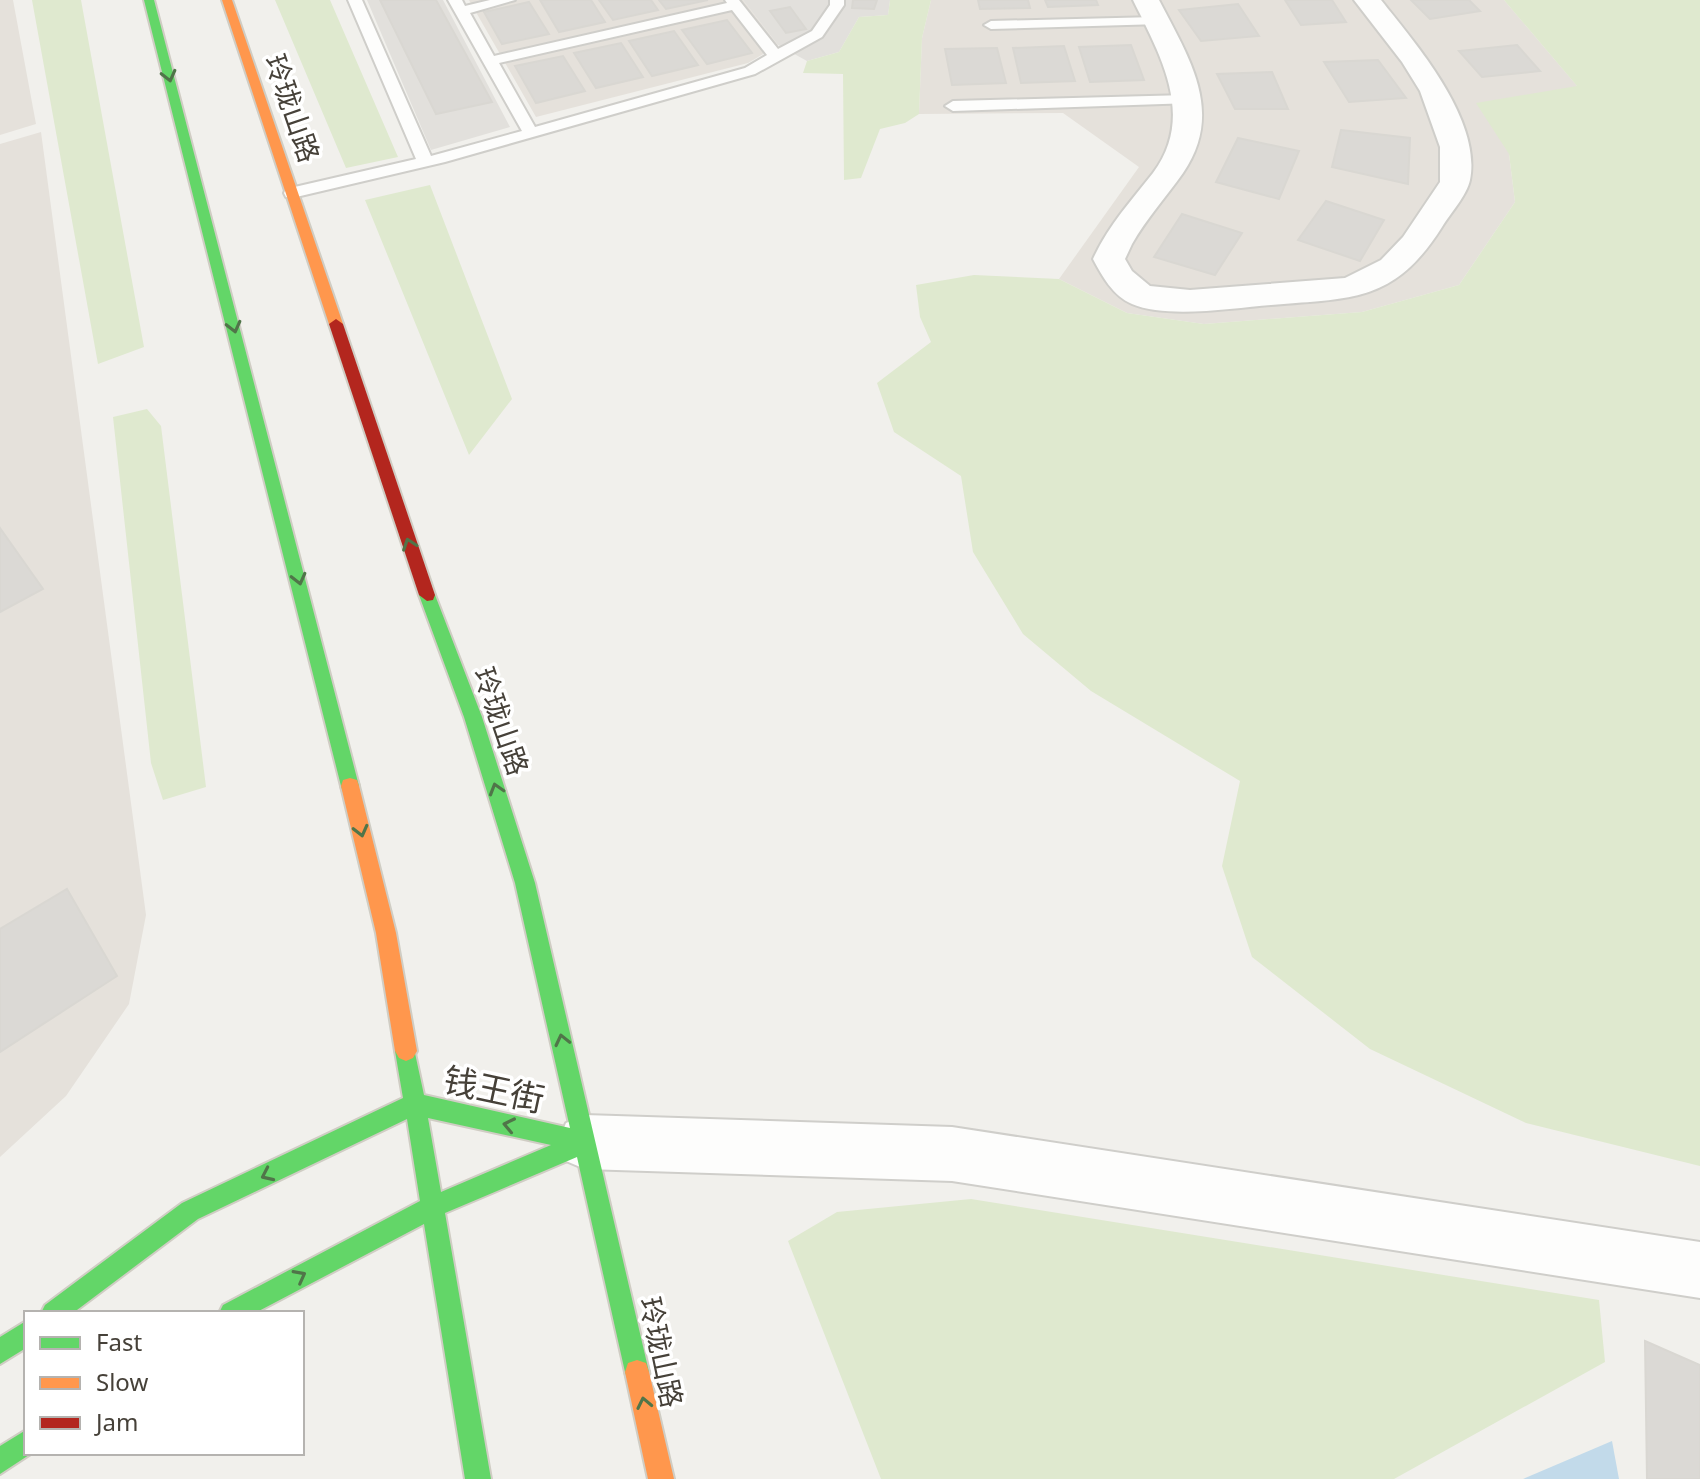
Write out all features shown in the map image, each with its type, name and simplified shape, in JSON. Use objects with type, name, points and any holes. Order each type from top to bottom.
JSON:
[{"type":"main road","points":[[149,0],[319,659],[386,933],[478,1479]]},
{"type":"main road","name":"玲珑山路","points":[[227,0],[432,611],[473,717],[525,883],[661,1479]]},
{"type":"main road","name":"钱王街","points":[[56,1311],[190,1211],[415,1104],[585,1142]]},
{"type":"main road","name":"钱王街","points":[[235,1311],[432,1207],[585,1142]]},
{"type":"main road","points":[[0,1352],[24,1334]]},
{"type":"main road","points":[[0,1461],[24,1443]]},
{"type":"street","points":[[1151,11],[1187,89],[1188,126],[1179,156],[1117,239],[1109,259],[1119,277],[1141,296],[1190,301],[1351,288],[1393,267],[1415,244],[1455,182],[1455,147],[1434,91],[1414,59],[1367,0]]},
{"type":"street","points":[[585,1142],[952,1154],[1700,1270]]},
{"type":"lane","points":[[355,0],[425,162]]},
{"type":"lane","points":[[508,0],[458,5],[530,131]]},
{"type":"lane","points":[[292,193],[425,162],[750,71],[817,34],[837,5],[837,0]]},
{"type":"lane","points":[[490,61],[734,3],[777,58]]},
{"type":"lane","points":[[991,25],[1151,11]]},
{"type":"lane","points":[[953,106],[1187,100]]},
{"type":"shaded area","points":[[0,0],[13,0],[36,124],[0,135]]},
{"type":"shaded area","points":[[367,0],[443,0],[510,127],[431,150]]},
{"type":"shaded area","points":[[469,0],[743,0],[778,45],[748,63],[536,117]]},
{"type":"shaded area","points":[[743,0],[890,0],[888,15],[859,17],[839,52],[807,61],[778,45]]},
{"type":"shaded area","points":[[931,0],[1504,0],[1578,87],[1509,154],[1515,202],[1459,285],[1362,312],[1204,324],[1127,313],[1059,279],[1139,167],[1063,113],[919,114],[922,38]]},
{"type":"shaded area","points":[[41,132],[146,915],[129,1004],[66,1096],[0,1157],[0,144]]},
{"type":"green space","points":[[32,0],[81,0],[144,347],[98,364]]},
{"type":"green space","points":[[275,0],[330,0],[398,157],[346,168]]},
{"type":"green space","points":[[890,0],[931,0],[922,38],[919,114],[905,123],[880,129],[861,178],[844,180],[843,74],[803,73],[807,61],[839,52],[859,17],[888,15]]},
{"type":"green space","points":[[1504,0],[1700,0],[1700,1166],[1526,1123],[1370,1049],[1252,957],[1222,866],[1240,781],[1091,691],[1023,634],[973,552],[961,476],[894,432],[877,383],[931,342],[920,317],[916,285],[974,275],[1059,279],[1127,313],[1204,324],[1362,312],[1459,285],[1515,202],[1509,154],[1476,103],[1577,86]]},
{"type":"green space","points":[[430,185],[512,399],[469,455],[365,200]]},
{"type":"green space","points":[[147,409],[161,426],[206,787],[163,800],[151,763],[113,417]]},
{"type":"green space","points":[[971,1199],[1599,1300],[1605,1362],[1394,1479],[881,1479],[788,1241],[837,1212]]},
{"type":"water","points":[[1612,1441],[1619,1479],[1523,1479]]},
{"type":"building","points":[[380,0],[436,0],[492,102],[436,114]]},
{"type":"building","points":[[540,0],[591,0],[605,22],[559,32]]},
{"type":"building","points":[[599,0],[651,0],[658,10],[613,20]]},
{"type":"building","points":[[659,0],[708,0],[666,9]]},
{"type":"building","points":[[853,0],[877,0],[874,9],[852,8]]},
{"type":"building","points":[[978,0],[1028,0],[1030,8],[980,9]]},
{"type":"building","points":[[1045,0],[1096,0],[1098,5],[1048,7]]},
{"type":"building","points":[[1285,0],[1332,0],[1346,22],[1301,25]]},
{"type":"building","points":[[1411,0],[1469,0],[1480,11],[1430,19]]},
{"type":"building","points":[[529,2],[549,34],[502,44],[484,12]]},
{"type":"building","points":[[1238,4],[1259,36],[1201,41],[1179,10]]},
{"type":"building","points":[[790,7],[806,29],[786,33],[770,11]]},
{"type":"building","points":[[727,20],[752,53],[707,64],[682,30]]},
{"type":"building","points":[[674,31],[698,65],[652,76],[629,41]]},
{"type":"building","points":[[621,43],[643,77],[596,88],[574,53]]},
{"type":"building","points":[[1131,45],[1144,80],[1090,82],[1079,47]]},
{"type":"building","points":[[1517,45],[1540,71],[1482,77],[1459,51]]},
{"type":"building","points":[[1064,46],[1075,81],[1021,83],[1013,48]]},
{"type":"building","points":[[997,48],[1006,83],[952,85],[945,49]]},
{"type":"building","points":[[563,56],[585,91],[536,103],[515,66]]},
{"type":"building","points":[[1378,60],[1406,98],[1349,102],[1324,62]]},
{"type":"building","points":[[1272,72],[1288,109],[1235,109],[1217,74]]},
{"type":"building","points":[[1341,130],[1410,138],[1408,184],[1332,167]]},
{"type":"building","points":[[1238,138],[1299,151],[1279,199],[1216,182]]},
{"type":"building","points":[[1326,201],[1384,220],[1360,261],[1298,240]]},
{"type":"building","points":[[1182,214],[1242,233],[1215,275],[1154,257]]},
{"type":"building","points":[[0,528],[43,589],[0,612]]},
{"type":"building","points":[[67,889],[117,976],[0,1052],[0,929]]},
{"type":"building","points":[[1645,1341],[1700,1365],[1700,1479],[1647,1479]]},
{"type":"traffic: fast","points":[[149,0],[350,786]]},
{"type":"traffic: fast","points":[[427,595],[473,717],[525,883],[637,1372]]},
{"type":"traffic: fast","points":[[406,1051],[478,1479]]},
{"type":"traffic: fast","points":[[56,1311],[190,1211],[415,1104],[585,1142]]},
{"type":"traffic: fast","points":[[235,1311],[432,1207],[585,1142]]},
{"type":"traffic: fast","points":[[0,1352],[24,1334]]},
{"type":"traffic: fast","points":[[0,1461],[24,1443]]},
{"type":"traffic: slow","points":[[227,0],[336,324]]},
{"type":"traffic: slow","points":[[350,786],[386,933],[406,1051]]},
{"type":"traffic: slow","points":[[637,1372],[661,1479]]},
{"type":"traffic: jam","points":[[336,324],[427,595]]}]
